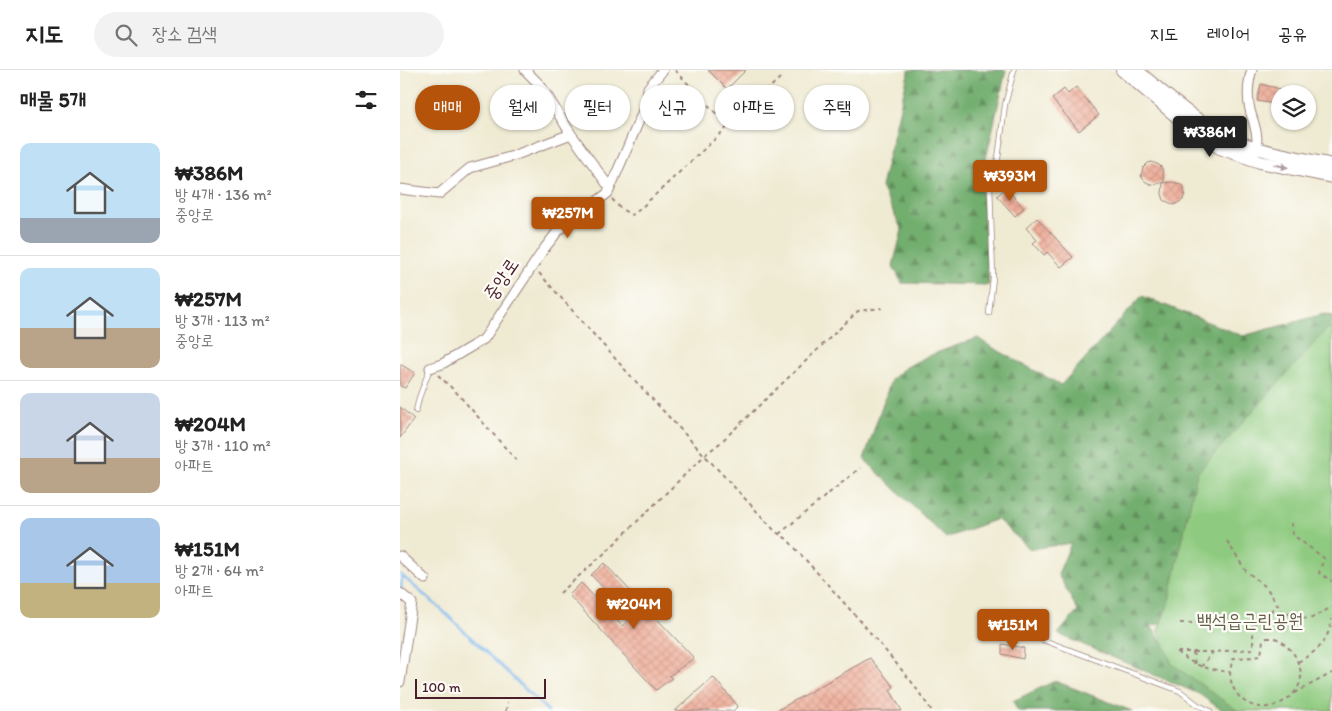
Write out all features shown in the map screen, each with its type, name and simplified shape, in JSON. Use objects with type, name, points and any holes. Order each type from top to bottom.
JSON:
[{"type":"main road","points":[[1122,70],[1183,122],[1220,148],[1332,165]]},
{"type":"main road","points":[[1136,70],[1199,120],[1255,153],[1332,177]]},
{"type":"street","points":[[525,70],[541,86],[609,190]]},
{"type":"street","name":"중앙로","points":[[430,368],[442,364],[484,339],[532,265],[558,231],[609,190],[647,102],[648,88],[663,70]]},
{"type":"street","points":[[1252,70],[1250,78],[1250,107],[1259,138],[1255,153]]},
{"type":"street","points":[[400,189],[439,194],[470,168],[512,156],[571,134]]},
{"type":"street","points":[[400,556],[425,579]]},
{"type":"street","points":[[400,682],[412,603],[403,596]]},
{"type":"lane","points":[[989,313],[993,278],[990,183],[998,159],[1005,105],[1014,70]]},
{"type":"lane","points":[[416,411],[430,368]]},
{"type":"lane","points":[[995,615],[1019,631],[1180,690],[1198,705],[1210,711]]},
{"type":"path","points":[[675,70],[715,112]]},
{"type":"path","points":[[773,85],[780,78]]},
{"type":"path","points":[[609,190],[621,209],[632,215],[726,130]]},
{"type":"path","points":[[532,265],[628,373],[779,534],[786,539],[863,624],[911,681],[932,711]]},
{"type":"path","points":[[560,593],[607,552],[706,454],[720,443],[858,311],[882,308]]},
{"type":"path","points":[[430,368],[456,392],[517,460]]},
{"type":"path","points":[[779,534],[860,468]]},
{"type":"path","points":[[1291,523],[1292,535],[1324,558],[1319,573],[1332,581]]},
{"type":"path","points":[[1228,542],[1246,570],[1266,587],[1282,611],[1295,617],[1310,619],[1332,607]]},
{"type":"path","points":[[1180,623],[1261,623],[1277,604]]},
{"type":"path","points":[[1298,662],[1316,652],[1329,633],[1332,619]]},
{"type":"path","points":[[1230,672],[1195,664],[1178,652],[1213,652],[1253,648],[1253,622]]},
{"type":"path","points":[[1267,638],[1276,639],[1296,656],[1302,675],[1299,685],[1290,698],[1271,707],[1259,708],[1247,702],[1236,692],[1230,682],[1230,672],[1230,665],[1234,658],[1261,655],[1262,640],[1267,638]]},
{"type":"path","points":[[1193,652],[1195,664]]},
{"type":"path","points":[[1201,666],[1213,652]]},
{"type":"path","points":[[1293,694],[1332,673]]},
{"type":"path","points":[[506,711],[507,702]]},
{"type":"green space","points":[[909,70],[1006,70],[981,181],[989,285],[902,283],[893,266],[902,230],[881,187]]},
{"type":"green space","points":[[1142,296],[1243,336],[1324,314],[1332,316],[1332,453],[1215,608],[1151,626],[1175,661],[1247,711],[1223,711],[1199,694],[1058,634],[1078,611],[1058,574],[1071,543],[1030,549],[997,519],[946,538],[864,459],[891,380],[908,366],[978,338],[1061,385]]},
{"type":"green space","name":"백석읍근린공원","points":[[1327,329],[1332,329],[1332,711],[1238,711],[1172,664],[1158,630],[1168,605],[1197,473]]},
{"type":"green space","points":[[1055,681],[1132,711],[1018,711],[1013,701]]},
{"type":"building","points":[[708,70],[746,70],[731,85],[723,85]]},
{"type":"building","points":[[1261,84],[1271,87],[1271,103],[1257,101]]},
{"type":"building","points":[[1076,87],[1099,115],[1079,131],[1052,99],[1064,89],[1068,94]]},
{"type":"building","points":[[1152,162],[1162,168],[1164,182],[1153,185],[1146,182],[1141,176],[1143,168]]},
{"type":"building","points":[[1173,182],[1183,186],[1185,193],[1183,200],[1174,205],[1164,200],[1162,194],[1163,183]]},
{"type":"building","points":[[1006,188],[1024,208],[1015,216],[997,196]]},
{"type":"building","points":[[1037,218],[1073,257],[1061,267],[1047,252],[1044,255],[1033,243],[1037,240],[1026,228]]},
{"type":"building","points":[[400,364],[415,373],[405,388],[400,386]]},
{"type":"building","points":[[400,407],[414,419],[400,438]]},
{"type":"building","points":[[604,563],[694,658],[669,676],[672,678],[656,690],[569,595],[581,583],[622,626],[631,617],[591,575]]},
{"type":"building","points":[[1002,644],[1024,648],[1023,659],[1002,654]]},
{"type":"building","points":[[870,658],[894,687],[890,690],[902,711],[776,711]]},
{"type":"building","points":[[713,677],[738,706],[733,711],[675,711]]},
{"type":"waterway","points":[[400,574],[443,611],[548,711]]},
{"type":"waterway","points":[[401,592],[402,577]]}]
